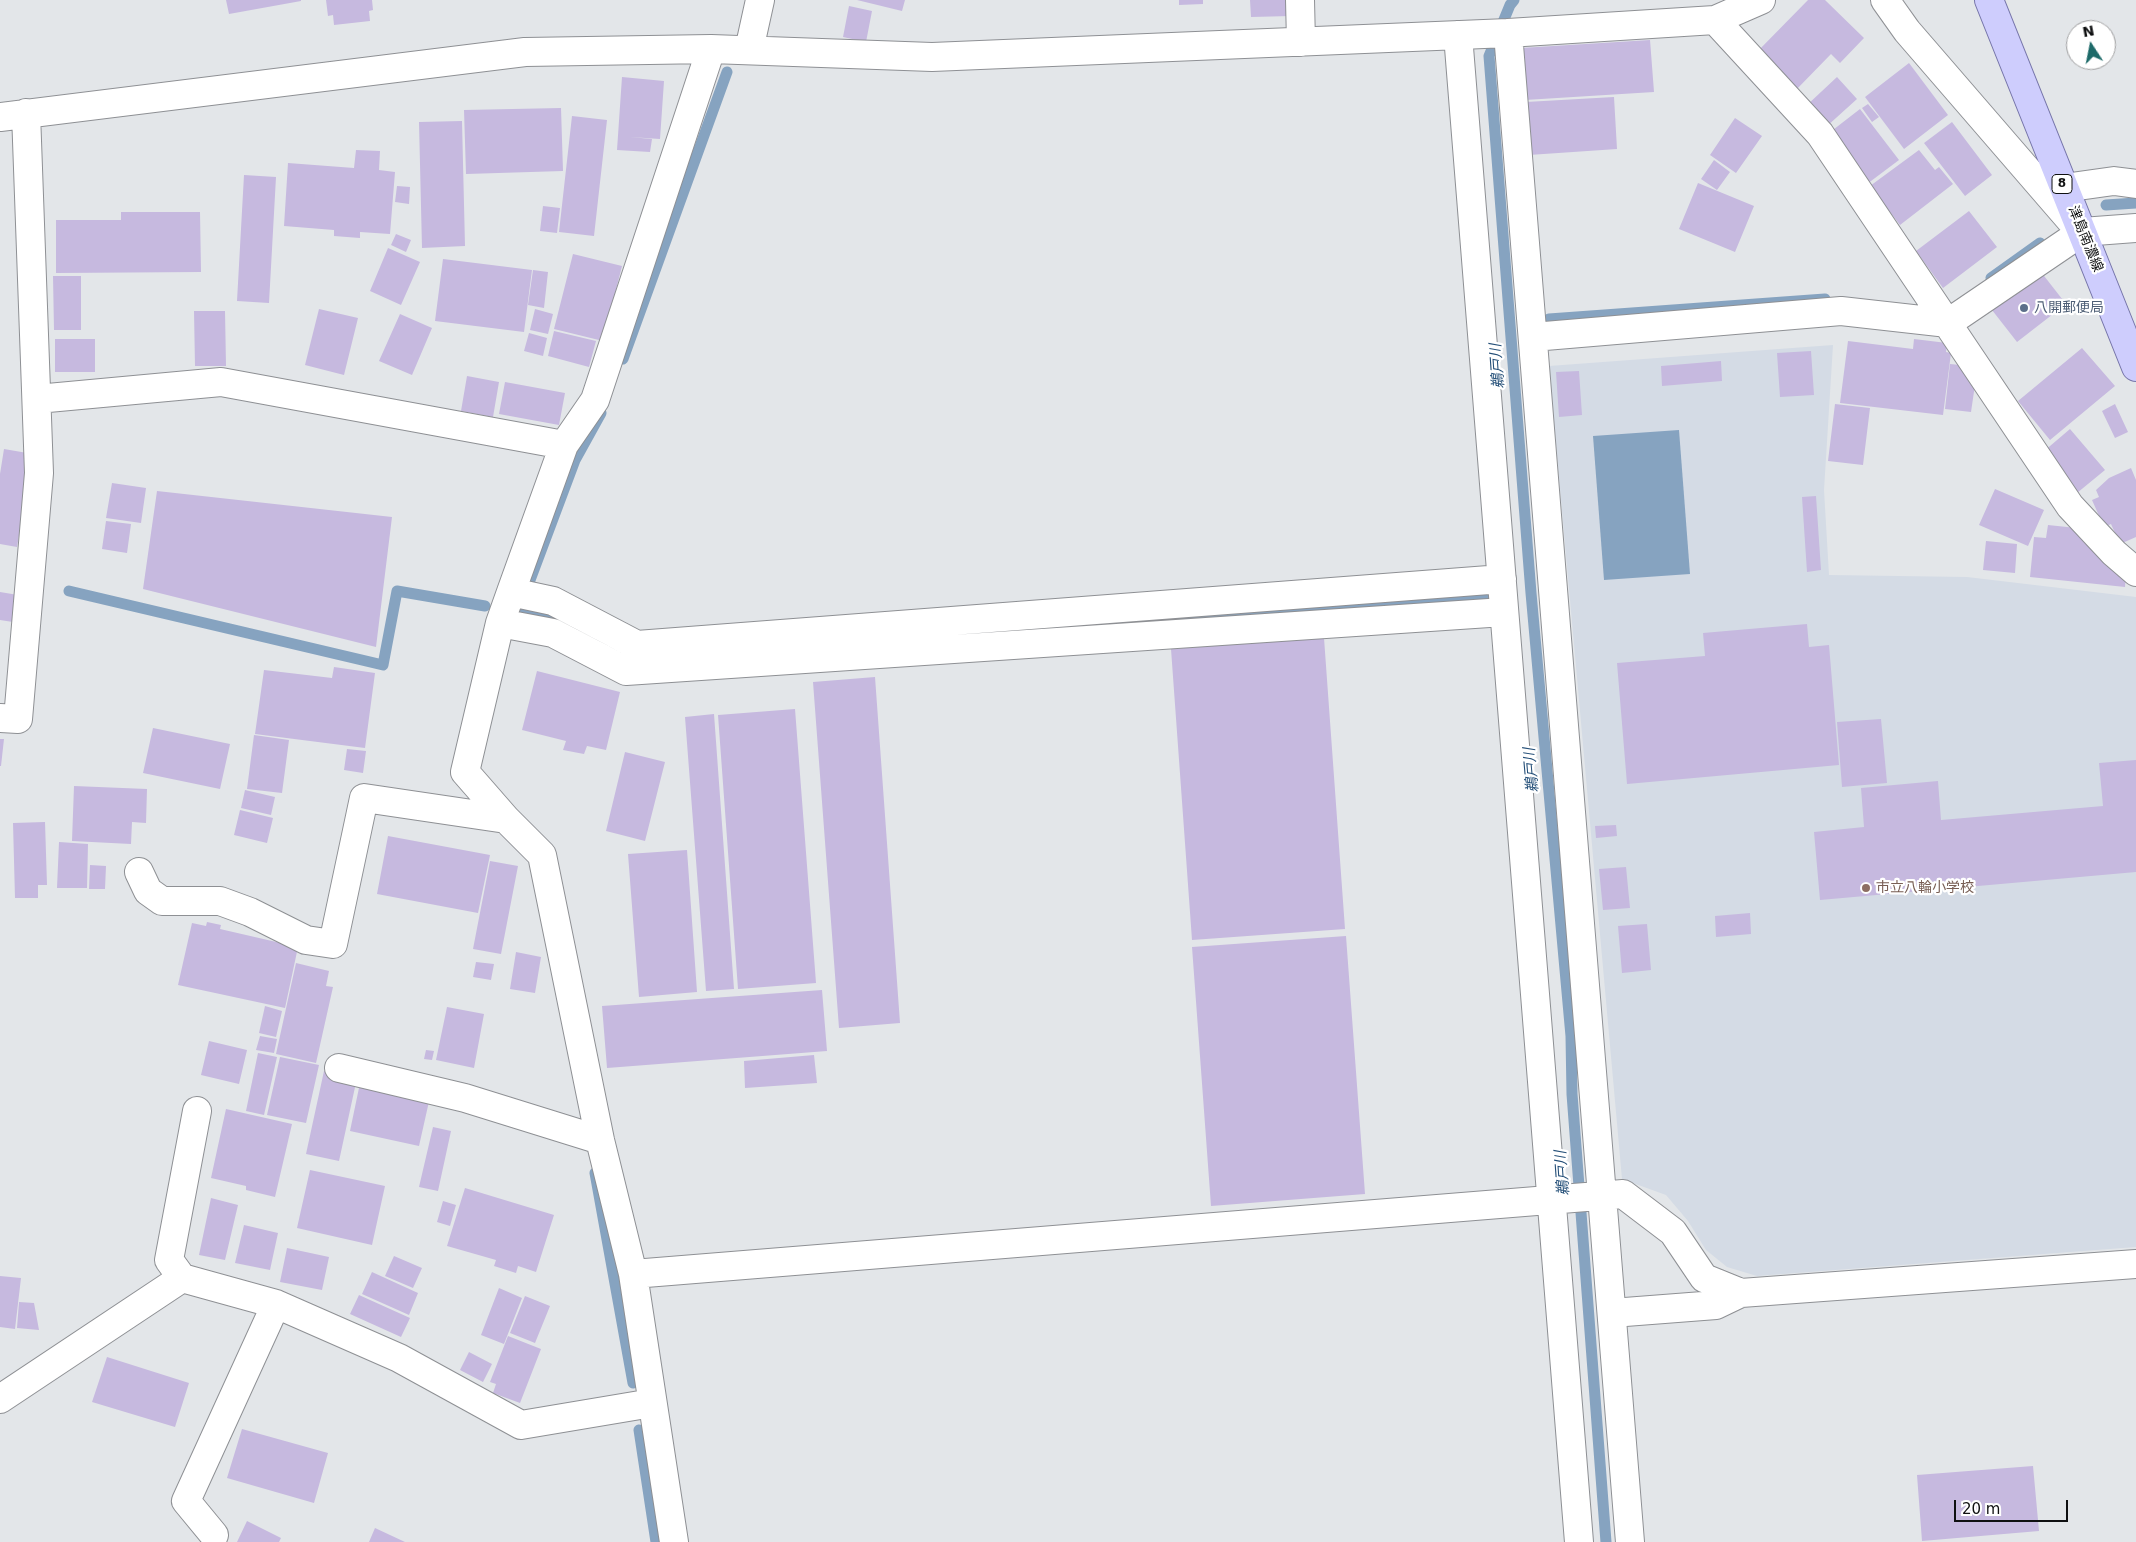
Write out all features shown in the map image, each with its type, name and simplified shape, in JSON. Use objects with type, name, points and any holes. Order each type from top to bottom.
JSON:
[{"type":"main road","name":"津島南濃線","points":[[1989,0],[2136,367]]},
{"type":"street","points":[[749,50],[760,0]]},
{"type":"street","points":[[1300,0],[1301,42]]},
{"type":"street","points":[[0,718],[18,719],[40,473],[37,399],[13,115],[525,52],[712,49],[932,57],[1508,34],[1715,20],[1761,0]]},
{"type":"street","points":[[1885,0],[1907,31],[2082,232]]},
{"type":"street","points":[[1715,20],[1820,134],[2070,506],[2114,553],[2136,572]]},
{"type":"street","points":[[1508,34],[1533,337],[1598,1196],[1612,1313],[1630,1542]]},
{"type":"street","points":[[1466,35],[1504,612],[1555,1200],[1579,1542]]},
{"type":"street","points":[[674,1542],[633,1274],[600,1140],[542,855],[506,819],[465,772],[500,623],[510,592],[564,445],[596,400],[712,49]]},
{"type":"street","points":[[2064,188],[2114,181],[2136,184]]},
{"type":"street","points":[[1533,337],[1840,311],[1948,323],[2082,232],[2136,228]]},
{"type":"street","points":[[37,399],[221,382],[564,445]]},
{"type":"street","points":[[510,592],[554,601],[637,645],[1502,579]]},
{"type":"street","points":[[500,623],[553,633],[626,671],[1504,612]]},
{"type":"street","points":[[139,872],[148,890],[162,901],[220,901],[250,912],[306,940],[333,944],[364,798],[506,819]]},
{"type":"street","points":[[339,1068],[465,1098],[600,1140]]},
{"type":"street","points":[[197,1111],[169,1260],[182,1278],[276,1304],[400,1358],[521,1425],[652,1402]]},
{"type":"street","points":[[633,1274],[1623,1194],[1672,1232],[1704,1278],[1741,1293]]},
{"type":"street","points":[[1612,1313],[1716,1305],[1741,1293],[2136,1264]]},
{"type":"street","points":[[0,1399],[182,1278]]},
{"type":"street","points":[[214,1535],[186,1502],[276,1304]]},
{"type":"shaded area","name":"市立八輪小学校","points":[[1833,345],[1824,490],[1829,575],[1967,577],[2136,597],[2136,1247],[1757,1276],[1727,1267],[1706,1250],[1688,1221],[1666,1195],[1622,1179],[1549,366]]},
{"type":"water","points":[[1679,430],[1690,574],[1604,580],[1593,436]]},
{"type":"building","points":[[226,0],[301,0],[301,1],[229,14]]},
{"type":"building","points":[[326,0],[372,0],[373,10],[369,11],[370,21],[334,25],[333,15],[328,16]]},
{"type":"building","points":[[857,0],[905,0],[902,11]]},
{"type":"building","points":[[1179,0],[1203,0],[1203,4],[1179,5]]},
{"type":"building","points":[[1250,0],[1291,0],[1291,16],[1251,17]]},
{"type":"building","points":[[1808,0],[1825,0],[1864,38],[1840,63],[1831,54],[1795,91],[1756,53]]},
{"type":"building","points":[[849,6],[872,11],[866,42],[843,37]]},
{"type":"building","points":[[1650,40],[1654,92],[1525,100],[1521,48]]},
{"type":"building","points":[[1909,63],[1948,115],[1904,149],[1865,97]]},
{"type":"building","points":[[622,77],[664,81],[660,139],[630,137],[652,139],[650,152],[617,150]]},
{"type":"building","points":[[1837,77],[1857,99],[1826,127],[1806,106]]},
{"type":"building","points":[[1614,97],[1617,149],[1529,155],[1526,102]]},
{"type":"building","points":[[1868,104],[1879,117],[1872,122],[1862,108]]},
{"type":"building","points":[[561,108],[563,171],[466,174],[464,110]]},
{"type":"building","points":[[1860,109],[1899,160],[1867,184],[1829,133]]},
{"type":"building","points":[[572,116],[607,120],[594,236],[559,232]]},
{"type":"building","points":[[1735,118],[1762,136],[1736,173],[1710,155]]},
{"type":"building","points":[[462,121],[465,246],[422,248],[419,122]]},
{"type":"building","points":[[1952,122],[1992,175],[1965,196],[1924,143]]},
{"type":"building","points":[[356,150],[380,151],[379,170],[395,172],[390,234],[360,232],[360,238],[334,236],[334,230],[284,226],[288,163],[354,168]]},
{"type":"building","points":[[1919,150],[1935,170],[1939,167],[1953,184],[1900,225],[1870,186]]},
{"type":"building","points":[[1714,160],[1730,172],[1717,190],[1701,179]]},
{"type":"building","points":[[244,175],[276,177],[269,303],[237,301]]},
{"type":"building","points":[[1698,183],[1754,206],[1735,252],[1679,229]]},
{"type":"building","points":[[397,186],[410,187],[409,204],[395,202]]},
{"type":"building","points":[[543,206],[560,208],[557,233],[540,231]]},
{"type":"building","points":[[1969,211],[1997,247],[1943,288],[1916,251]]},
{"type":"building","points":[[121,212],[200,212],[201,272],[56,273],[56,220],[121,220]]},
{"type":"building","points":[[396,234],[411,240],[406,252],[391,245]]},
{"type":"building","points":[[388,248],[420,262],[401,305],[370,291]]},
{"type":"building","points":[[573,254],[622,266],[603,341],[554,329]]},
{"type":"building","points":[[443,259],[532,270],[524,332],[435,321]]},
{"type":"building","points":[[533,270],[548,272],[544,308],[528,305]]},
{"type":"building","points":[[2041,272],[2066,304],[2017,342],[1992,310]]},
{"type":"building","points":[[53,276],[81,276],[81,330],[54,330]]},
{"type":"building","points":[[319,309],[358,318],[344,375],[305,365]]},
{"type":"building","points":[[535,309],[553,314],[548,334],[530,330]]},
{"type":"building","points":[[194,311],[225,311],[226,366],[195,366]]},
{"type":"building","points":[[400,314],[432,328],[412,375],[379,361]]},
{"type":"building","points":[[554,331],[596,341],[589,367],[548,356]]},
{"type":"building","points":[[529,333],[547,338],[543,356],[524,351]]},
{"type":"building","points":[[55,339],[95,339],[95,372],[55,372]]},
{"type":"building","points":[[1914,339],[1947,343],[1946,352],[1951,353],[1943,415],[1840,403],[1848,341],[1913,349]]},
{"type":"building","points":[[2082,348],[2115,386],[2050,440],[2018,401]]},
{"type":"building","points":[[1811,351],[1814,395],[1780,397],[1777,353]]},
{"type":"building","points":[[1721,361],[1722,381],[1662,386],[1661,366]]},
{"type":"building","points":[[1950,364],[1970,366],[1976,378],[1971,412],[1945,409]]},
{"type":"building","points":[[1579,371],[1582,415],[1559,417],[1556,372]]},
{"type":"building","points":[[467,376],[499,382],[493,417],[461,411]]},
{"type":"building","points":[[505,382],[565,393],[559,425],[499,414]]},
{"type":"building","points":[[1835,404],[1870,408],[1863,465],[1828,461]]},
{"type":"building","points":[[2115,404],[2128,432],[2115,438],[2102,411]]},
{"type":"building","points":[[2070,429],[2105,470],[2077,493],[2043,452]]},
{"type":"building","points":[[4,449],[33,454],[17,547],[0,544],[0,474]]},
{"type":"building","points":[[2131,468],[2136,480],[2136,537],[2120,544],[2111,524],[2104,527],[2092,500],[2099,497],[2096,490],[2109,478]]},
{"type":"building","points":[[112,483],[146,488],[141,523],[106,518]]},
{"type":"building","points":[[1995,489],[2044,510],[2028,546],[1979,525]]},
{"type":"building","points":[[157,491],[392,517],[376,647],[143,589]]},
{"type":"building","points":[[1816,496],[1821,570],[1807,572],[1802,497]]},
{"type":"building","points":[[106,521],[131,524],[127,553],[102,549]]},
{"type":"building","points":[[2048,525],[2086,529],[2084,542],[2096,544],[2126,571],[2125,587],[2030,577],[2034,537],[2046,538]]},
{"type":"building","points":[[1986,541],[2017,544],[2015,573],[1983,570]]},
{"type":"building","points":[[0,592],[18,595],[13,622],[0,620]]},
{"type":"building","points":[[1807,624],[1809,647],[1829,645],[1839,765],[1627,784],[1617,663],[1705,656],[1703,633]]},
{"type":"building","points":[[1324,638],[1345,929],[1192,940],[1171,649]]},
{"type":"building","points":[[334,667],[375,673],[365,748],[255,734],[264,670],[332,678]]},
{"type":"building","points":[[537,671],[620,692],[606,750],[587,746],[584,754],[563,750],[566,741],[522,730]]},
{"type":"building","points":[[875,677],[900,1023],[839,1028],[813,682]]},
{"type":"building","points":[[795,709],[816,983],[738,989],[718,715]]},
{"type":"building","points":[[714,714],[734,989],[706,991],[685,717]]},
{"type":"building","points":[[1881,719],[1887,783],[1842,787],[1837,722]]},
{"type":"building","points":[[153,728],[230,744],[220,789],[143,773]]},
{"type":"building","points":[[254,735],[289,740],[282,793],[247,789]]},
{"type":"building","points":[[0,739],[4,739],[1,766],[0,766]]},
{"type":"building","points":[[347,749],[366,751],[363,773],[344,770]]},
{"type":"building","points":[[625,752],[665,762],[645,841],[606,831]]},
{"type":"building","points":[[2136,760],[2136,872],[1820,900],[1814,832],[1864,827],[1861,788],[1938,781],[1941,820],[2103,806],[2099,763]]},
{"type":"building","points":[[74,786],[147,789],[146,823],[132,822],[131,844],[72,841]]},
{"type":"building","points":[[245,790],[275,797],[271,815],[241,808]]},
{"type":"building","points":[[240,810],[273,818],[267,843],[234,835]]},
{"type":"building","points":[[45,822],[47,885],[38,885],[38,898],[15,898],[13,823]]},
{"type":"building","points":[[1616,825],[1617,836],[1596,838],[1595,826]]},
{"type":"building","points":[[388,836],[490,855],[478,913],[377,894]]},
{"type":"building","points":[[59,842],[88,844],[87,888],[57,888]]},
{"type":"building","points":[[687,850],[697,992],[639,997],[628,854]]},
{"type":"building","points":[[490,861],[518,866],[501,954],[473,949]]},
{"type":"building","points":[[90,865],[106,866],[105,889],[89,889]]},
{"type":"building","points":[[1626,867],[1630,908],[1603,910],[1599,869]]},
{"type":"building","points":[[1750,913],[1751,934],[1716,937],[1715,916]]},
{"type":"building","points":[[207,922],[221,925],[220,929],[298,947],[285,1008],[178,985],[192,923],[206,926]]},
{"type":"building","points":[[1647,924],[1651,970],[1622,973],[1618,926]]},
{"type":"building","points":[[1346,936],[1365,1194],[1211,1206],[1192,947]]},
{"type":"building","points":[[516,952],[541,957],[535,993],[510,989]]},
{"type":"building","points":[[476,962],[494,964],[491,980],[473,977]]},
{"type":"building","points":[[296,963],[329,971],[326,986],[333,987],[316,1063],[276,1054]]},
{"type":"building","points":[[822,990],[827,1051],[607,1068],[602,1006]]},
{"type":"building","points":[[265,1006],[282,1011],[276,1037],[259,1033]]},
{"type":"building","points":[[447,1007],[484,1014],[474,1068],[436,1060]]},
{"type":"building","points":[[260,1036],[277,1039],[274,1053],[256,1050]]},
{"type":"building","points":[[209,1041],[247,1050],[239,1084],[201,1075]]},
{"type":"building","points":[[426,1050],[434,1051],[432,1060],[424,1059]]},
{"type":"building","points":[[258,1053],[277,1057],[264,1115],[246,1111]]},
{"type":"building","points":[[814,1055],[817,1083],[745,1088],[744,1061]]},
{"type":"building","points":[[280,1057],[319,1065],[306,1123],[267,1115]]},
{"type":"building","points":[[324,1071],[357,1078],[339,1161],[306,1154]]},
{"type":"building","points":[[360,1083],[430,1097],[419,1146],[350,1131]]},
{"type":"building","points":[[226,1109],[292,1124],[275,1197],[246,1190],[246,1186],[211,1178]]},
{"type":"building","points":[[433,1127],[451,1131],[438,1191],[419,1187]]},
{"type":"building","points":[[310,1170],[385,1186],[372,1245],[297,1228]]},
{"type":"building","points":[[465,1188],[554,1215],[536,1272],[518,1266],[516,1273],[494,1266],[496,1260],[447,1246]]},
{"type":"building","points":[[211,1198],[238,1205],[225,1260],[199,1255]]},
{"type":"building","points":[[443,1201],[456,1205],[450,1226],[437,1222]]},
{"type":"building","points":[[244,1225],[278,1233],[270,1270],[235,1263]]},
{"type":"building","points":[[287,1248],[329,1257],[322,1290],[280,1282]]},
{"type":"building","points":[[394,1256],[422,1268],[413,1288],[385,1276]]},
{"type":"building","points":[[372,1272],[418,1293],[409,1315],[362,1294]]},
{"type":"building","points":[[0,1276],[21,1278],[15,1329],[0,1327]]},
{"type":"building","points":[[499,1288],[522,1298],[504,1344],[481,1335]]},
{"type":"building","points":[[359,1295],[410,1318],[401,1337],[350,1314]]},
{"type":"building","points":[[525,1296],[550,1306],[535,1343],[510,1333]]},
{"type":"building","points":[[19,1302],[34,1303],[39,1330],[17,1328]]},
{"type":"building","points":[[508,1336],[541,1349],[520,1403],[493,1393],[496,1384],[490,1382]]},
{"type":"building","points":[[469,1352],[492,1364],[483,1382],[460,1370]]},
{"type":"building","points":[[107,1357],[189,1383],[175,1427],[92,1402]]},
{"type":"building","points":[[242,1429],[328,1453],[314,1503],[227,1478]]},
{"type":"building","points":[[2033,1466],[2039,1531],[1922,1541],[1917,1475]]},
{"type":"building","points":[[247,1521],[281,1538],[279,1542],[237,1542]]},
{"type":"building","points":[[375,1528],[405,1542],[369,1542]]},
{"type":"waterway","name":"鵜戸川","points":[[1514,0],[1510,5],[1489,56],[1531,593],[1571,1036],[1572,1094],[1606,1542]]},
{"type":"waterway","points":[[623,359],[727,72]]},
{"type":"waterway","points":[[2106,205],[2136,203]]},
{"type":"waterway","points":[[1991,278],[2040,243]]},
{"type":"waterway","points":[[1549,319],[1825,299]]},
{"type":"waterway","points":[[530,580],[575,460],[601,413]]},
{"type":"waterway","points":[[69,591],[383,665],[397,591],[485,606]]},
{"type":"waterway","points":[[1043,629],[1489,597]]},
{"type":"waterway","points":[[525,612],[556,618],[602,642]]},
{"type":"waterway","points":[[595,1173],[633,1383]]},
{"type":"waterway","points":[[639,1430],[656,1542]]},
{"type":"place","name":"八開郵便局","points":[[2024,308]]},
{"type":"place","name":"市立八輪小学校","points":[[1866,888]]}]
